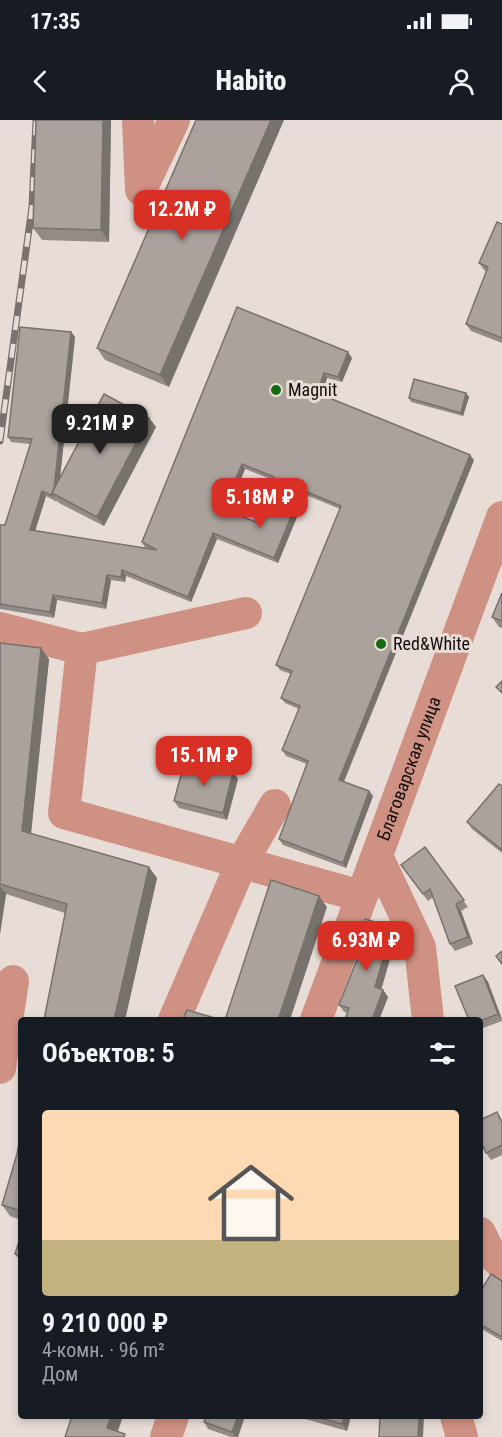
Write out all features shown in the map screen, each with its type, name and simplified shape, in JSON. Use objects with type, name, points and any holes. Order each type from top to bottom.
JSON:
[{"type":"street","points":[[138,120],[141,190],[174,120]]},
{"type":"street","name":"Благоварская улица","points":[[317,1017],[502,517]]},
{"type":"street","points":[[0,628],[82,649],[246,614]]},
{"type":"street","points":[[82,649],[64,813],[361,896]]},
{"type":"street","points":[[175,1017],[242,862],[275,805]]},
{"type":"street","points":[[377,856],[420,947],[428,1017]]},
{"type":"street","points":[[0,1068],[13,981]]},
{"type":"street","points":[[166,1437],[172,1419]]},
{"type":"street","points":[[457,1419],[462,1437]]},
{"type":"building","points":[[36,120],[103,120],[101,230],[33,228]]},
{"type":"building","points":[[196,120],[271,120],[160,375],[97,348]]},
{"type":"building","points":[[497,222],[502,224],[502,338],[466,324],[488,267],[479,263]]},
{"type":"building","points":[[237,307],[348,352],[338,377],[324,373],[317,393],[470,455],[339,780],[369,791],[343,863],[279,839],[308,761],[282,750],[300,706],[281,698],[292,671],[276,665],[341,506],[302,490],[274,558],[213,533],[188,597],[122,570],[121,577],[107,575],[102,603],[53,595],[50,612],[0,604],[0,525],[5,525],[32,439],[8,437],[20,327],[71,332],[53,496],[42,491],[30,530],[157,550],[142,542]],"holes":[[[242,464],[274,477],[256,522],[223,509]]]},
{"type":"building","points":[[414,379],[466,393],[461,413],[409,398]]},
{"type":"building","points":[[104,394],[149,418],[97,517],[52,493]]},
{"type":"building","points":[[502,593],[502,621],[492,617]]},
{"type":"building","points":[[0,643],[41,648],[22,831],[149,867],[115,1017],[45,1017],[67,904],[0,884]]},
{"type":"building","points":[[502,681],[502,693],[496,687]]},
{"type":"building","points":[[185,760],[233,772],[223,813],[174,801]]},
{"type":"building","points":[[499,784],[502,786],[502,850],[467,822]]},
{"type":"building","points":[[425,847],[464,900],[456,904],[468,937],[450,944],[430,889],[423,894],[401,865]]},
{"type":"building","points":[[271,880],[319,896],[279,1017],[226,1017]]},
{"type":"building","points":[[365,919],[388,926],[391,931],[375,987],[383,990],[373,1017],[346,1017],[349,1008],[339,1005],[360,952],[354,950]]},
{"type":"building","points":[[502,951],[502,964],[496,956]]},
{"type":"building","points":[[483,975],[498,1014],[483,1020],[483,1017],[468,1017],[455,986]]},
{"type":"building","points":[[187,1010],[212,1017],[184,1017]]},
{"type":"building","points":[[497,1112],[502,1123],[502,1145],[486,1153],[483,1146],[483,1119]]},
{"type":"building","points":[[18,1149],[18,1210],[2,1205]]},
{"type":"building","points":[[491,1274],[502,1281],[502,1337],[483,1326],[483,1287]]},
{"type":"building","points":[[71,1419],[110,1419],[107,1428],[125,1434],[124,1437],[65,1437]]},
{"type":"building","points":[[205,1419],[237,1419],[232,1432],[204,1422]]},
{"type":"building","points":[[324,1419],[344,1419],[342,1424]]},
{"type":"building","points":[[380,1419],[419,1419],[418,1437],[379,1437]]},
{"type":"railway","points":[[0,441],[32,207],[36,120]]},
{"type":"place","name":"Magnit","points":[[276,390]]},
{"type":"place","name":"Red&White","points":[[381,644]]}]
